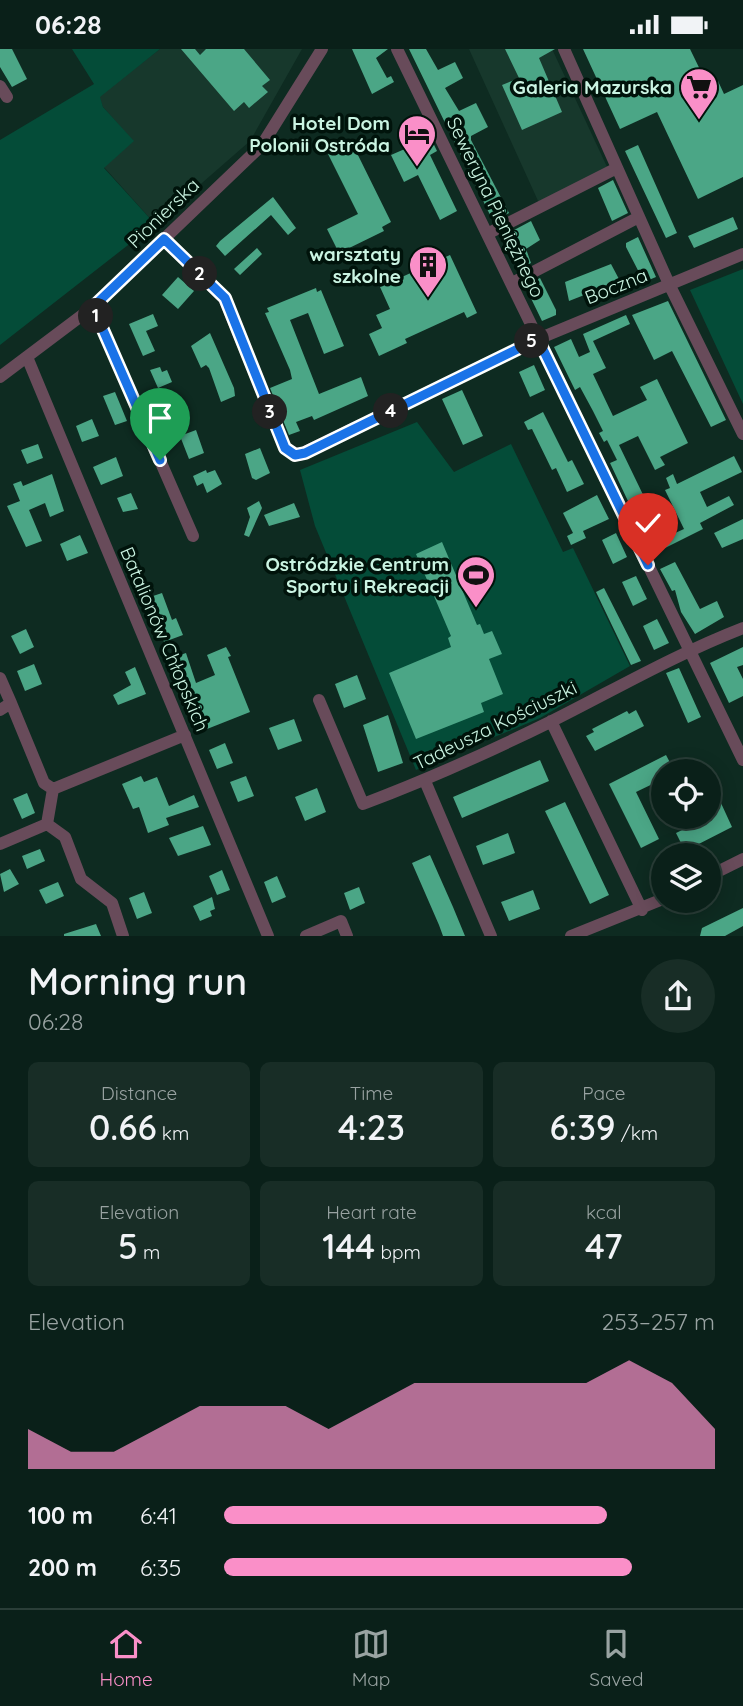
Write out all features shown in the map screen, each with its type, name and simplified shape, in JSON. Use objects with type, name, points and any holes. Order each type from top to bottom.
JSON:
[{"type":"street","name":"Pionierska","points":[[0,377],[93,307],[262,145],[322,49]]},
{"type":"street","name":"Seweryna Pieniężnego","points":[[397,49],[743,760]]},
{"type":"street","points":[[564,49],[669,284],[743,434]]},
{"type":"street","points":[[487,234],[617,168]]},
{"type":"street","points":[[512,283],[639,217]]},
{"type":"street","name":"Boczna","points":[[164,239],[225,298],[285,448],[295,455],[305,453],[538,339],[743,254]]},
{"type":"street","points":[[93,307],[193,536]]},
{"type":"street","name":"Batalionów Chłopskich","points":[[27,357],[268,936]]},
{"type":"street","name":"Tadeusza Kościuszki","points":[[319,700],[363,804],[425,781],[551,721],[689,650],[743,628]]},
{"type":"street","points":[[0,678],[6,706],[44,783],[53,789]]},
{"type":"street","points":[[551,721],[642,910]]},
{"type":"street","points":[[53,789],[185,735]]},
{"type":"street","points":[[425,781],[491,936]]},
{"type":"street","points":[[47,824],[53,789]]},
{"type":"street","points":[[0,844],[47,824]]},
{"type":"street","points":[[47,824],[65,837],[81,879],[112,903],[122,936]]},
{"type":"street","points":[[721,870],[743,859]]},
{"type":"street","points":[[571,936],[651,905]]},
{"type":"street","points":[[306,936],[341,921],[347,936]]},
{"type":"shaded area","points":[[72,49],[160,49],[100,97],[103,107],[134,141],[104,168],[155,224],[0,345],[0,140],[94,84]]},
{"type":"shaded area","points":[[160,49],[302,49],[250,141],[155,224],[104,167],[133,141],[103,107],[99,96]]},
{"type":"shaded area","points":[[469,49],[552,49],[608,169],[539,203]]},
{"type":"shaded area","points":[[743,269],[743,404],[690,290]]},
{"type":"shaded area","name":"Ostródzkie Centrum Sportu i Rekreacji","points":[[417,422],[454,472],[511,444],[563,552],[573,548],[630,666],[540,718],[416,770],[315,526],[300,470]]},
{"type":"building","points":[[0,49],[12,49],[27,79],[12,87],[0,67]]},
{"type":"building","points":[[181,49],[195,49],[200,55],[206,49],[244,49],[270,80],[262,86],[268,92],[249,108],[244,102],[234,111]]},
{"type":"building","points":[[352,49],[388,49],[376,58],[387,78],[391,76],[394,82],[372,94]]},
{"type":"building","points":[[409,49],[426,49],[438,70],[455,62],[463,78],[445,88],[459,111],[476,103],[488,127],[471,136],[471,140],[509,213],[493,221]]},
{"type":"building","points":[[505,49],[555,49],[539,58],[562,112],[522,130],[502,85],[519,78]]},
{"type":"building","name":"Galeria Mazurska","points":[[583,49],[690,49],[708,86],[718,81],[724,94],[743,85],[743,177],[698,199],[657,112],[620,129]]},
{"type":"building","name":"Hotel Dom Polonii Ostróda","points":[[422,120],[437,151],[430,155],[457,211],[440,220],[418,175],[404,182],[391,155],[407,148],[405,143],[410,140],[405,129]]},
{"type":"building","points":[[352,143],[391,222],[382,227],[384,231],[339,253],[327,229],[358,214],[327,152]]},
{"type":"building","points":[[638,145],[677,233],[666,238],[625,151]]},
{"type":"building","points":[[613,180],[628,213],[612,221],[598,188]]},
{"type":"building","points":[[273,197],[296,228],[288,235],[271,215],[225,256],[216,246],[220,241]]},
{"type":"building","points":[[733,217],[738,229],[694,248],[688,236]]},
{"type":"building","points":[[531,221],[540,240],[526,249],[531,263],[517,270],[501,237]]},
{"type":"building","points":[[638,237],[656,277],[644,282],[626,247],[626,243]]},
{"type":"building","points":[[257,248],[262,254],[240,275],[234,269]]},
{"type":"building","name":"warsztaty szkolne","points":[[450,255],[477,313],[467,318],[464,312],[405,339],[407,343],[379,356],[369,334],[382,328],[376,315],[390,309],[380,287]]},
{"type":"building","points":[[611,264],[620,281],[569,301],[565,282]]},
{"type":"building","points":[[178,277],[194,291],[178,309],[162,295]]},
{"type":"building","points":[[540,278],[556,310],[556,315],[542,321],[525,286]]},
{"type":"building","points":[[316,288],[317,292],[321,290],[344,346],[324,354],[308,313],[290,320],[319,394],[361,377],[368,396],[314,420],[312,416],[296,422],[300,431],[289,435],[270,388],[292,379],[265,313],[269,312],[267,308]]},
{"type":"building","points":[[668,301],[726,420],[711,427],[672,351],[654,360],[632,315]]},
{"type":"building","points":[[153,314],[158,326],[146,331],[155,351],[143,356],[129,324]]},
{"type":"building","points":[[626,315],[630,324],[593,341],[606,368],[593,374],[613,416],[647,400],[640,387],[657,379],[688,443],[660,457],[665,465],[655,470],[638,436],[619,445],[664,538],[684,529],[665,490],[670,488],[666,478],[673,474],[677,484],[734,456],[742,472],[700,492],[707,507],[729,496],[734,505],[700,523],[703,529],[653,554],[610,463],[617,460],[607,440],[604,442],[599,433],[603,431],[580,387],[575,390],[554,347],[571,339],[579,357],[590,352],[583,334]]},
{"type":"building","points":[[210,333],[234,388],[235,396],[221,402],[209,368],[206,365],[201,368],[191,346]]},
{"type":"building","points":[[534,365],[545,390],[530,397],[519,372]]},
{"type":"building","points":[[160,367],[162,372],[167,370],[172,382],[158,388],[150,370]]},
{"type":"building","points":[[462,390],[483,436],[463,445],[442,399]]},
{"type":"building","points":[[115,392],[127,421],[115,425],[103,396]]},
{"type":"building","points":[[173,400],[176,405],[181,403],[186,416],[172,422],[164,404]]},
{"type":"building","points":[[543,412],[568,462],[572,460],[584,484],[567,492],[556,468],[552,470],[532,429],[528,430],[524,422]]},
{"type":"building","points":[[92,419],[99,436],[82,442],[76,426]]},
{"type":"building","points":[[196,430],[204,453],[189,459],[180,436]]},
{"type":"building","points":[[38,444],[43,458],[27,464],[21,450]]},
{"type":"building","points":[[260,448],[270,473],[256,480],[252,478],[245,454]]},
{"type":"building","points":[[116,457],[123,476],[101,485],[93,467]]},
{"type":"building","points":[[206,470],[207,473],[215,470],[222,484],[207,493],[203,483],[197,486],[193,476]]},
{"type":"building","points":[[52,474],[64,511],[50,517],[45,503],[29,510],[42,541],[26,547],[7,506],[20,501],[13,484],[21,481],[23,486]]},
{"type":"building","points":[[131,493],[138,509],[123,512],[117,498]]},
{"type":"building","points":[[597,495],[609,519],[583,531],[586,538],[571,545],[567,536],[573,533],[563,513]]},
{"type":"building","points":[[259,501],[262,508],[249,537],[244,535],[250,517],[247,508]]},
{"type":"building","points":[[294,503],[300,517],[269,526],[264,515]]},
{"type":"building","points":[[743,519],[743,539],[722,548],[714,533]]},
{"type":"building","points":[[616,533],[627,557],[613,564],[602,540]]},
{"type":"building","points":[[80,535],[88,553],[67,561],[60,544]]},
{"type":"building","points":[[442,542],[477,625],[480,624],[484,634],[492,631],[502,654],[489,659],[503,694],[481,703],[484,712],[416,739],[389,673],[451,647],[448,638],[451,636],[416,554]]},
{"type":"building","points":[[675,562],[700,609],[717,601],[724,617],[695,634],[681,612],[675,590],[672,591],[660,569]]},
{"type":"building","points":[[636,576],[647,599],[633,606],[622,582]]},
{"type":"building","points":[[604,588],[641,661],[631,665],[596,592]]},
{"type":"building","points":[[162,593],[172,620],[176,618],[183,635],[164,642],[147,598]]},
{"type":"building","points":[[657,619],[669,643],[654,650],[643,626]]},
{"type":"building","points":[[26,629],[34,647],[20,654],[11,636]]},
{"type":"building","points":[[226,647],[250,712],[202,731],[171,658],[186,653],[196,683],[215,675],[207,655]]},
{"type":"building","points":[[743,647],[743,665],[737,667],[743,679],[743,696],[729,703],[710,663]]},
{"type":"building","points":[[34,664],[42,684],[25,691],[17,671]]},
{"type":"building","points":[[135,667],[146,694],[118,705],[113,695],[131,685],[125,672]]},
{"type":"building","points":[[679,668],[701,717],[688,723],[666,673]]},
{"type":"building","points":[[357,675],[366,699],[344,708],[335,684]]},
{"type":"building","points":[[636,710],[644,726],[595,751],[586,736],[594,732],[592,729],[627,711],[629,714]]},
{"type":"building","points":[[388,715],[403,763],[378,772],[363,725]]},
{"type":"building","points":[[294,719],[302,741],[278,750],[269,728]]},
{"type":"building","points":[[225,743],[233,763],[217,769],[209,750]]},
{"type":"building","points":[[540,760],[549,781],[462,818],[453,797]]},
{"type":"building","points":[[651,763],[651,785],[636,792],[651,823],[651,829],[654,829],[659,839],[641,848],[609,784]]},
{"type":"building","points":[[141,776],[144,782],[157,777],[169,806],[194,795],[199,807],[166,818],[169,825],[148,833],[139,807],[133,809],[122,784]]},
{"type":"building","points":[[246,776],[254,796],[238,802],[230,782]]},
{"type":"building","points":[[317,788],[326,812],[305,821],[295,797]]},
{"type":"building","points":[[27,793],[35,813],[22,819],[13,799]]},
{"type":"building","points":[[565,802],[609,895],[590,904],[545,811]]},
{"type":"building","points":[[721,803],[732,827],[701,843],[681,843],[676,833],[684,829],[721,829]]},
{"type":"building","points":[[203,826],[211,845],[178,856],[169,838]]},
{"type":"building","points":[[508,833],[515,853],[483,865],[476,846]]},
{"type":"building","points":[[40,849],[45,861],[27,869],[22,856]]},
{"type":"building","points":[[430,855],[465,936],[443,936],[412,863]]},
{"type":"building","points":[[10,869],[19,884],[4,892],[0,874]]},
{"type":"building","points":[[222,870],[230,890],[217,895],[209,876]]},
{"type":"building","points":[[277,876],[286,897],[272,903],[264,882]]},
{"type":"building","points":[[58,882],[64,896],[46,904],[39,890]]},
{"type":"building","points":[[359,887],[365,903],[350,910],[344,893]]},
{"type":"building","points":[[533,890],[540,909],[509,921],[501,902]]},
{"type":"building","points":[[144,892],[152,913],[137,919],[129,898]]},
{"type":"building","points":[[212,897],[215,909],[210,911],[212,916],[200,921],[193,906]]},
{"type":"building","points":[[743,908],[743,926],[725,936],[700,936],[702,928]]},
{"type":"building","points":[[96,924],[101,936],[64,936],[64,934]]},
{"type":"place","name":"Galeria Mazurska","points":[[699,121]]},
{"type":"place","name":"Hotel Dom Polonii Ostróda","points":[[417,168]]},
{"type":"place","name":"warsztaty szkolne","points":[[428,299]]},
{"type":"place","name":"Ostródzkie Centrum Sportu i Rekreacji","points":[[476,609]]},
{"type":"route","points":[[160,460],[93,307],[164,239],[225,298],[285,448],[295,455],[305,453],[538,339],[648,565]]}]
